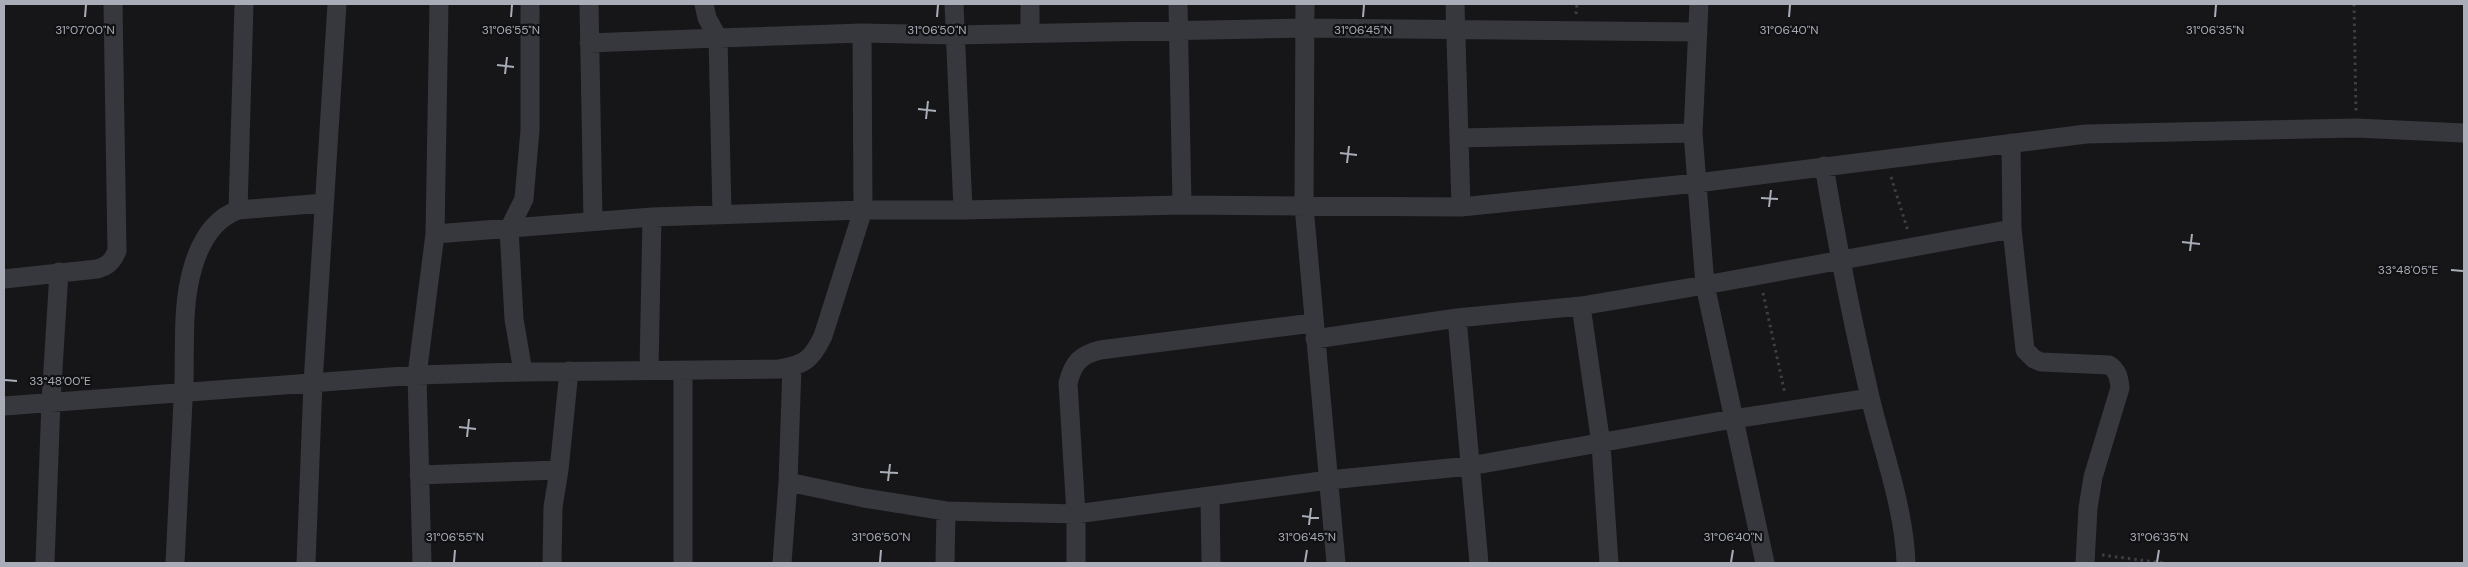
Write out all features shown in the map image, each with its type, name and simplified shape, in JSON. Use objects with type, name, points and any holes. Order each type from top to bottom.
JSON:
[{"type":"street","points":[[4,279],[106,267],[113,260],[117,251],[113,4]]},
{"type":"street","points":[[238,210],[244,4]]},
{"type":"street","points":[[306,563],[313,383],[337,4]]},
{"type":"street","points":[[422,563],[417,375],[435,234],[440,4]]},
{"type":"street","points":[[523,372],[514,319],[509,229],[524,199],[530,130],[530,4]]},
{"type":"street","points":[[589,4],[593,221]]},
{"type":"street","points":[[704,4],[707,18],[718,38],[722,214]]},
{"type":"street","points":[[954,4],[963,210]]},
{"type":"street","points":[[1030,4],[1030,32]]},
{"type":"street","points":[[1178,4],[1182,204]]},
{"type":"street","points":[[1305,4],[1304,206],[1336,563]]},
{"type":"street","points":[[1455,4],[1461,207]]},
{"type":"street","points":[[1699,4],[1693,133],[1705,285],[1765,563]]},
{"type":"street","points":[[589,43],[862,33],[955,35],[1304,28],[1698,32]]},
{"type":"street","points":[[4,406],[417,375],[779,369],[802,364],[814,354],[823,336],[863,210],[862,33]]},
{"type":"street","points":[[435,234],[652,217],[863,210],[963,210],[1182,204],[1461,207],[1697,183],[2086,134],[2356,128],[2464,133]]},
{"type":"street","points":[[1459,138],[1693,133]]},
{"type":"street","points":[[2011,143],[2012,229],[2025,350],[2034,359],[2041,362],[2109,365],[2117,373],[2119,379],[2120,388],[2093,476],[2088,508],[2086,558]]},
{"type":"street","points":[[1824,166],[1840,260],[1870,398],[1906,544],[1906,563]]},
{"type":"street","points":[[175,563],[186,313],[192,268],[200,248],[215,223],[228,213],[238,210],[324,203]]},
{"type":"street","points":[[649,370],[652,217]]},
{"type":"street","points":[[1076,563],[1076,514],[1068,382],[1071,369],[1086,354],[1100,350],[1580,306],[1914,248],[2012,229]]},
{"type":"street","points":[[45,563],[51,402],[59,272]]},
{"type":"street","points":[[1580,306],[1601,444],[1609,563]]},
{"type":"street","points":[[1458,318],[1479,563]]},
{"type":"street","points":[[782,563],[788,482],[792,367]]},
{"type":"street","points":[[683,370],[683,563]]},
{"type":"street","points":[[552,563],[553,507],[559,470],[569,371]]},
{"type":"street","points":[[788,482],[864,498],[946,511],[1076,514],[1329,480],[1470,466],[1733,419],[1789,412],[1870,398]]},
{"type":"street","points":[[419,475],[559,470]]},
{"type":"street","points":[[1210,497],[1211,563]]},
{"type":"street","points":[[945,563],[946,511]]},
{"type":"path","points":[[2354,4],[2356,128]]},
{"type":"path","points":[[1886,159],[1914,248]]},
{"type":"path","points":[[1760,275],[1789,412]]},
{"type":"path","points":[[2086,558],[2164,563]]}]
